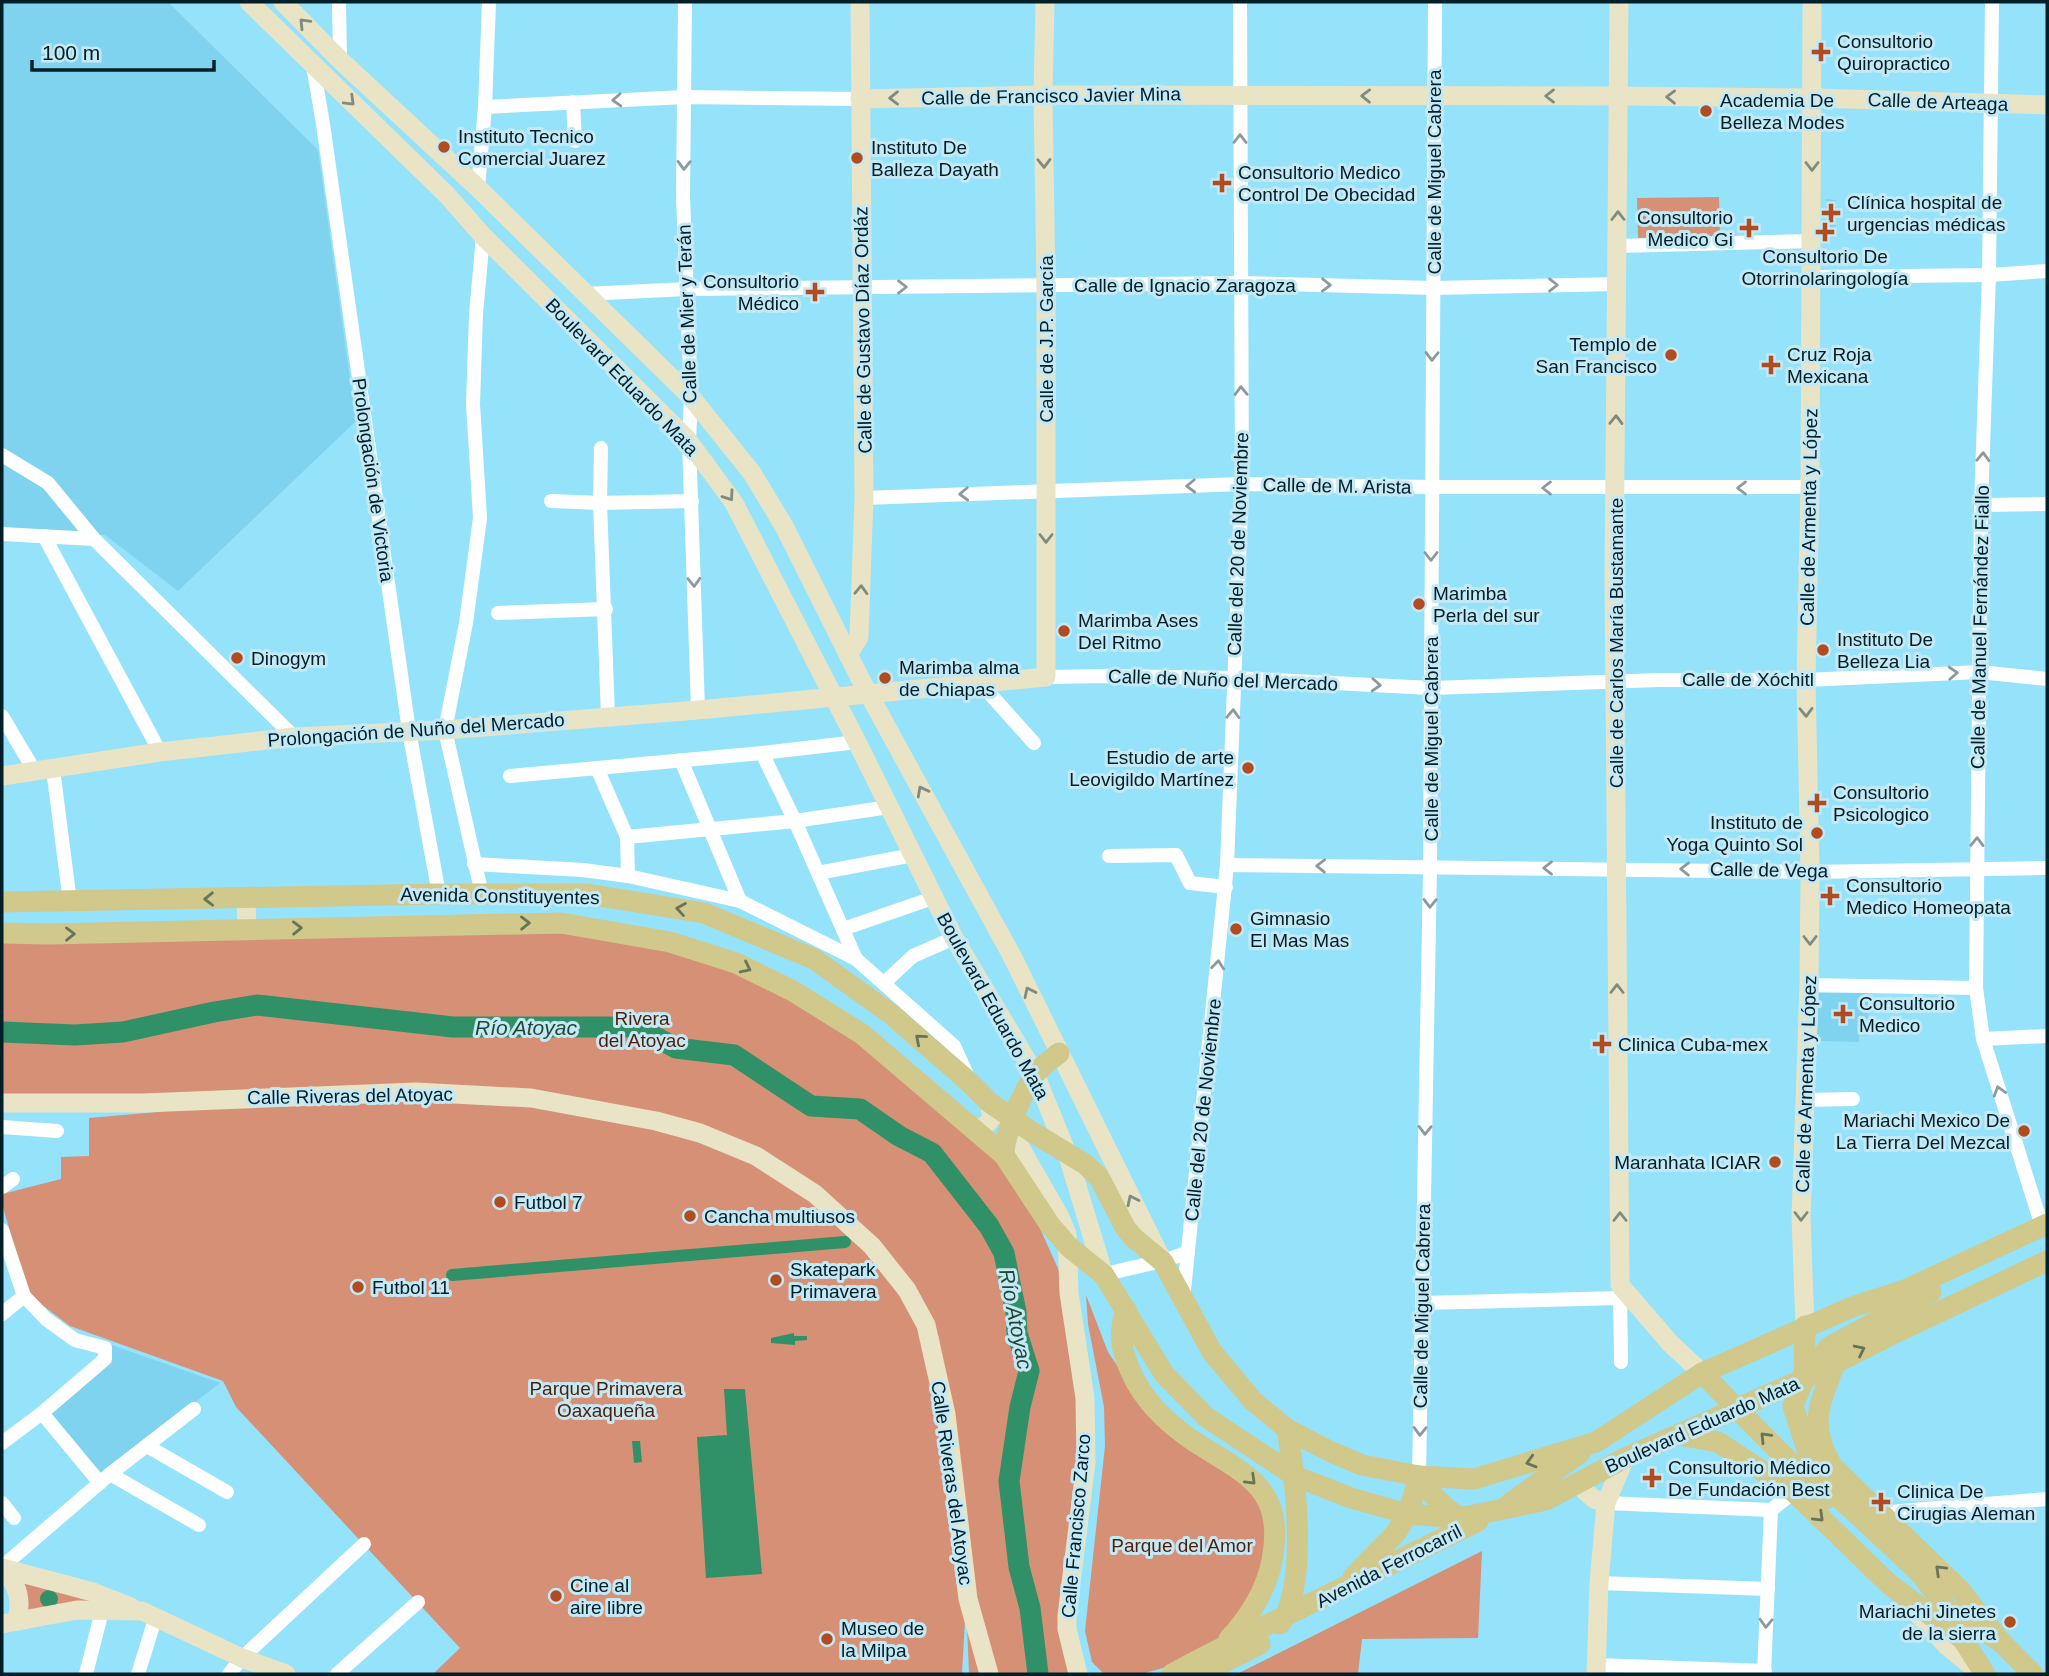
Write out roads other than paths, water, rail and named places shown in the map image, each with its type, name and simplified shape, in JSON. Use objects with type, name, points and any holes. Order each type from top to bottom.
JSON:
[{"type":"main road","name":"Avenida Constituyentes","points":[[2,902],[587,894],[704,913],[814,959],[891,1014],[970,1082],[989,1102],[1085,1164],[1099,1177],[1126,1229],[1163,1262]]},
{"type":"main road","name":"Avenida Constituyentes","points":[[2,933],[561,923],[670,942],[736,963],[793,991],[862,1034],[1004,1155],[1050,1225],[1069,1247],[1104,1275]]},
{"type":"main road","points":[[1004,1155],[1004,1146],[1013,1119],[1035,1074],[1059,1053]]},
{"type":"main road","name":"Boulevard Eduardo Mata","points":[[1163,1262],[1212,1352],[1253,1401],[1281,1424],[1329,1451],[1363,1465],[1419,1476],[1474,1479],[1596,1442],[1702,1373],[1805,1326],[1905,1290],[2006,1243],[2045,1230]]},
{"type":"main road","points":[[1983,1674],[1948,1610],[1920,1573],[1828,1487],[1809,1456],[1793,1406],[1804,1379],[1829,1347],[1955,1280],[2006,1243]]},
{"type":"main road","name":"Boulevard Eduardo Mata","points":[[1104,1275],[1164,1374],[1206,1417],[1296,1476],[1351,1498],[1408,1514],[1460,1518],[1546,1500],[1625,1458],[1804,1379],[2047,1261]]},
{"type":"main road","points":[[1126,1310],[1121,1325],[1120,1342],[1138,1388],[1161,1416],[1195,1442],[1231,1462],[1264,1492],[1275,1517],[1276,1541],[1271,1567],[1256,1604],[1243,1625],[1223,1646]]},
{"type":"main road","points":[[1804,1379],[1805,1326]]},
{"type":"main road","points":[[1835,1363],[1821,1401],[1817,1423],[1820,1444],[1832,1466],[1961,1590],[2000,1641],[2033,1674]]},
{"type":"main road","points":[[1702,1373],[1903,1576],[1948,1610],[2000,1641]]},
{"type":"main road","points":[[1265,1456],[1281,1424]]},
{"type":"main road","points":[[1268,1640],[1284,1618],[1292,1591],[1296,1562],[1296,1476],[1281,1424]]},
{"type":"main road","points":[[1679,1435],[1718,1442],[1794,1492],[1889,1584],[1962,1638],[1999,1674]]},
{"type":"main road","name":"Avenida Ferrocarril","points":[[1172,1674],[1223,1646],[1502,1509],[1596,1442]]},
{"type":"main road","points":[[1337,1592],[1395,1534],[1408,1514],[1419,1476]]},
{"type":"main road","points":[[1419,1476],[1436,1500],[1460,1518]]},
{"type":"main road","name":"Avenida Ferrocarril","points":[[1199,1674],[1546,1500]]},
{"type":"street","name":"Boulevard Eduardo Mata","points":[[249,2],[447,195],[483,236],[688,440],[734,503],[954,938],[1035,1074],[1067,1153],[1104,1275]]},
{"type":"street","name":"Boulevard Eduardo Mata","points":[[283,2],[691,397],[752,473],[784,526],[848,655],[1012,956],[1163,1262]]},
{"type":"street","points":[[339,2],[340,60]]},
{"type":"street","points":[[478,188],[485,107],[489,2]]},
{"type":"street","name":"Calle de Mier y Terán","points":[[685,2],[683,196],[691,397],[688,440],[698,710]]},
{"type":"street","name":"Calle de Gustavo Díaz Ordáz","points":[[848,655],[859,637],[864,498],[860,2]]},
{"type":"street","name":"Calle de J.P. García","points":[[1045,2],[1043,95],[1046,677]]},
{"type":"street","name":"Calle del 20 de Noviembre","points":[[1183,1301],[1227,865],[1242,484],[1240,2]]},
{"type":"street","name":"Calle de Miguel Cabrera","points":[[1419,1476],[1430,868],[1435,2]]},
{"type":"street","name":"Calle de Carlos María Bustamante","points":[[1619,2],[1619,246],[1614,579],[1621,1362]]},
{"type":"street","name":"Calle de Armenta y López","points":[[1805,1326],[1801,1218],[1809,985],[1810,872],[1806,680],[1812,276],[1812,2]]},
{"type":"street","name":"Calle de Manuel Fernández Fiallo","points":[[1992,2],[1989,275],[1981,505],[1976,988],[1983,1039],[2045,1230]]},
{"type":"street","name":"Prolongación de Victoria","points":[[313,65],[409,731],[439,894]]},
{"type":"street","name":"Calle de Francisco Javier Mina","points":[[485,107],[685,97],[860,99],[1240,94],[1618,96]]},
{"type":"street","name":"Calle de Arteaga","points":[[1618,96],[2047,105]]},
{"type":"street","points":[[573,102],[575,141]]},
{"type":"street","points":[[482,894],[445,730],[466,623],[480,518],[473,404],[476,314],[483,236]]},
{"type":"street","points":[[1619,246],[1812,241]]},
{"type":"street","points":[[516,269],[585,294]]},
{"type":"street","points":[[1812,276],[1989,275],[2047,271]]},
{"type":"street","name":"Calle de Ignacio Zaragoza","points":[[585,294],[687,289],[1240,283],[1433,288],[1618,285]]},
{"type":"street","points":[[601,448],[600,503],[608,716]]},
{"type":"street","points":[[2,455],[48,482],[94,539],[294,737]]},
{"type":"street","name":"Calle de M. Arista","points":[[864,498],[1242,484],[1431,488],[1810,487]]},
{"type":"street","points":[[551,501],[692,501]]},
{"type":"street","points":[[1981,505],[2047,503]]},
{"type":"street","points":[[2,534],[94,539]]},
{"type":"street","points":[[44,536],[160,752]]},
{"type":"street","points":[[498,613],[606,609]]},
{"type":"street","name":"Calle de Xóchitl","points":[[1616,681],[1806,680],[1979,672],[2047,679]]},
{"type":"street","name":"Calle de Nuño del Mercado","points":[[832,696],[1046,677],[1234,678],[1431,688],[1616,681]]},
{"type":"street","points":[[981,684],[1034,743]]},
{"type":"street","name":"Prolongación de Nuño del Mercado","points":[[2,776],[160,752],[294,737],[445,730],[698,710],[832,696]]},
{"type":"street","points":[[2,716],[43,770],[70,902]]},
{"type":"street","points":[[510,776],[857,742]]},
{"type":"street","points":[[762,753],[856,959]]},
{"type":"street","points":[[681,760],[740,901]]},
{"type":"street","points":[[597,768],[627,837],[628,876]]},
{"type":"street","points":[[627,837],[795,821],[889,807]]},
{"type":"street","points":[[818,873],[912,855]]},
{"type":"street","points":[[1108,856],[1176,855],[1190,883],[1226,887]]},
{"type":"street","points":[[474,864],[583,870],[628,876],[740,901],[856,959],[954,1046],[970,1082]]},
{"type":"street","name":"Calle de Vega","points":[[1227,865],[1810,872],[2047,868]]},
{"type":"street","points":[[246,898],[247,930]]},
{"type":"street","points":[[843,929],[933,898]]},
{"type":"street","points":[[884,983],[913,956],[954,938]]},
{"type":"street","points":[[1809,985],[1976,988]]},
{"type":"street","points":[[1983,1039],[2047,1036]]},
{"type":"street","name":"Calle Riveras del Atoyac","points":[[2,1103],[143,1102],[416,1092],[531,1098],[656,1121],[700,1133],[756,1156],[815,1194],[872,1246],[907,1290],[926,1325],[946,1414],[968,1600],[989,1674]]},
{"type":"street","points":[[1805,1100],[1853,1098]]},
{"type":"street","points":[[974,1128],[984,1127],[992,1118],[989,1102]]},
{"type":"street","name":"Calle Francisco Zarco","points":[[1013,1119],[1020,1147],[1067,1234],[1069,1293]]},
{"type":"street","points":[[2,1127],[57,1131]]},
{"type":"street","name":"Calle Francisco Zarco","points":[[1050,1225],[1069,1293],[1085,1398],[1086,1462],[1067,1616],[1067,1629],[1078,1674]]},
{"type":"street","points":[[2,1230],[24,1296],[46,1319],[75,1340],[104,1348],[105,1359],[2,1443]]},
{"type":"street","points":[[1104,1275],[1131,1266],[1163,1262],[1188,1252]]},
{"type":"street","points":[[1422,1303],[1620,1292],[1702,1373]]},
{"type":"street","points":[[2,1314],[24,1296]]},
{"type":"street","points":[[2,1568],[105,1479],[194,1409]]},
{"type":"street","points":[[42,1413],[105,1479],[199,1525]]},
{"type":"street","points":[[147,1447],[227,1492]]},
{"type":"street","points":[[1625,1458],[1606,1503],[1599,1583],[1596,1669],[1764,1673],[1771,1510]]},
{"type":"street","points":[[1577,1484],[1594,1499],[1606,1503],[1771,1510],[1794,1492]]},
{"type":"street","points":[[1883,1514],[2047,1499]]},
{"type":"street","points":[[2,1503],[14,1518]]},
{"type":"street","points":[[229,1674],[242,1658],[364,1544]]},
{"type":"street","points":[[2,1568],[93,1592],[149,1614],[242,1658],[286,1674]]},
{"type":"street","points":[[2,1568],[18,1593],[20,1606],[9,1622]]},
{"type":"street","points":[[1599,1583],[1768,1589]]},
{"type":"street","points":[[1889,1584],[1947,1646],[1983,1674]]},
{"type":"street","points":[[337,1674],[418,1602]]},
{"type":"street","points":[[9,1622],[77,1610],[149,1614]]},
{"type":"street","points":[[86,1674],[102,1611]]},
{"type":"street","points":[[138,1674],[149,1614]]},
{"type":"street","points":[[242,1658],[262,1674]]},
{"type":"waterway","name":"Río Atoyac","points":[[2,1032],[75,1035],[123,1032],[257,1005],[453,1027],[637,1027],[676,1048],[734,1055],[811,1106],[860,1109],[899,1136],[932,1153],[989,1226],[1004,1253],[1016,1312],[1017,1333],[1029,1371],[1020,1407],[1009,1481],[1019,1567],[1030,1608],[1038,1674]]},
{"type":"waterway","points":[[452,1275],[845,1242]]},
{"type":"place","name":"Consultorio Quiropractico","points":[[1821,52]]},
{"type":"place","name":"Academia De Belleza Modes","points":[[1706,111]]},
{"type":"place","name":"Instituto Tecnico Comercial Juarez","points":[[444,147]]},
{"type":"place","name":"Instituto De Balleza Dayath","points":[[857,158]]},
{"type":"place","name":"Consultorio Medico Control De Obecidad","points":[[1222,183]]},
{"type":"place","name":"Clínica hospital de urgencias médicas","points":[[1831,213]]},
{"type":"place","name":"Consultorio Medico Gi","points":[[1749,228]]},
{"type":"place","name":"Consultorio De Otorrinolaringología","points":[[1825,232]]},
{"type":"place","name":"Consultorio Médico","points":[[815,292]]},
{"type":"place","name":"Templo de San Francisco","points":[[1671,355]]},
{"type":"place","name":"Cruz Roja Mexicana","points":[[1771,365]]},
{"type":"place","name":"Marimba Perla del sur","points":[[1419,604]]},
{"type":"place","name":"Marimba Ases Del Ritmo","points":[[1064,631]]},
{"type":"place","name":"Instituto De Belleza Lia","points":[[1823,650]]},
{"type":"place","name":"Dinogym","points":[[237,658]]},
{"type":"place","name":"Marimba alma de Chiapas","points":[[885,678]]},
{"type":"place","name":"Estudio de arte Leovigildo Martínez","points":[[1248,768]]},
{"type":"place","name":"Consultorio Psicologico","points":[[1817,803]]},
{"type":"place","name":"Instituto de Yoga Quinto Sol","points":[[1817,833]]},
{"type":"place","name":"Consultorio Medico Homeopata","points":[[1830,896]]},
{"type":"place","name":"Gimnasio El Mas Mas","points":[[1236,929]]},
{"type":"place","name":"Consultorio Medico","points":[[1843,1014]]},
{"type":"place","name":"Clinica Cuba-mex","points":[[1602,1044]]},
{"type":"place","name":"Mariachi Mexico De La Tierra Del Mezcal","points":[[2024,1131]]},
{"type":"place","name":"Maranhata ICIAR","points":[[1775,1162]]},
{"type":"place","name":"Futbol 7","points":[[500,1202]]},
{"type":"place","name":"Cancha multiusos","points":[[690,1216]]},
{"type":"place","name":"Skatepark Primavera","points":[[776,1280]]},
{"type":"place","name":"Futbol 11","points":[[358,1287]]},
{"type":"place","name":"Consultorio Médico De Fundación Best","points":[[1652,1478]]},
{"type":"place","name":"Clinica De Cirugias Aleman","points":[[1881,1502]]},
{"type":"place","name":"Cine al aire libre","points":[[556,1596]]},
{"type":"place","name":"Mariachi Jinetes de la sierra","points":[[2010,1622]]},
{"type":"place","name":"Museo de la Milpa","points":[[827,1639]]},
{"type":"park label","name":"Rivera del Atoyac","points":[[642,1029]]},
{"type":"park label","name":"Parque Primavera Oaxaqueña","points":[[606,1399]]},
{"type":"park label","name":"Parque del Amor","points":[[1182,1545]]}]
